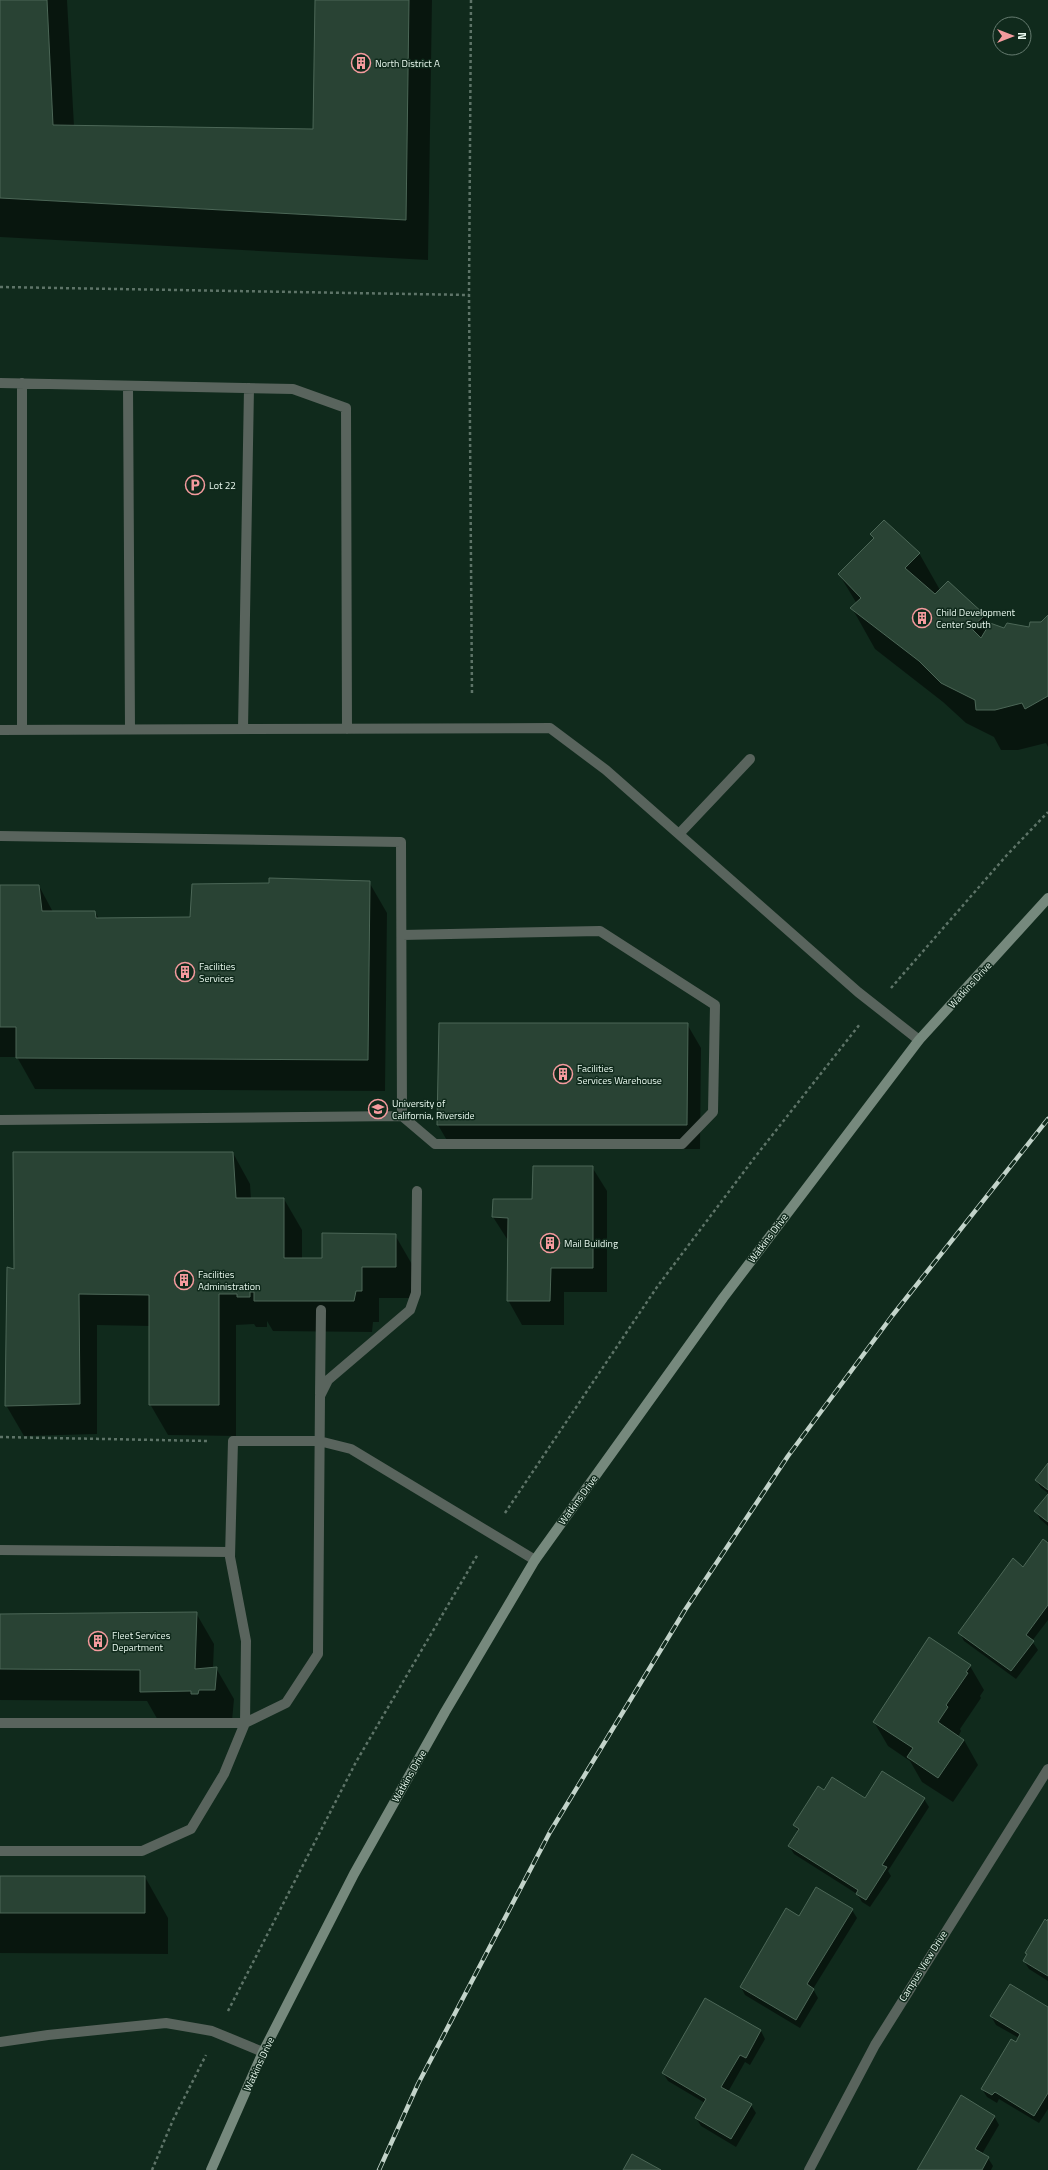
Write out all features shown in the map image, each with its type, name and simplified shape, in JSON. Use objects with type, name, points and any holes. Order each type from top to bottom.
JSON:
[{"type":"main road","name":"Watkins Drive","points":[[211,2170],[263,2052],[354,1874],[445,1712],[535,1560],[723,1298],[919,1040],[1048,898]]},
{"type":"street","points":[[0,383],[294,389],[346,408],[346,729]]},
{"type":"street","points":[[22,383],[22,730]]},
{"type":"street","points":[[128,386],[130,729]]},
{"type":"street","points":[[243,729],[249,388]]},
{"type":"street","points":[[0,730],[550,728],[606,770],[858,992],[919,1040]]},
{"type":"street","points":[[679,834],[750,759]]},
{"type":"street","points":[[0,836],[401,842],[402,1116]]},
{"type":"street","points":[[0,1120],[402,1116],[435,1144],[682,1144],[713,1112],[715,1005],[600,931],[402,935]]},
{"type":"street","points":[[320,1396],[328,1380],[410,1310],[416,1293],[417,1191]]},
{"type":"street","points":[[0,1723],[245,1723],[286,1704],[318,1654],[321,1310]]},
{"type":"street","points":[[0,1851],[142,1851],[191,1828],[224,1774],[245,1723],[246,1641],[230,1552],[233,1441],[319,1441],[351,1449],[535,1560]]},
{"type":"street","points":[[0,1550],[230,1552]]},
{"type":"street","name":"Campus View Drive","points":[[809,2170],[875,2045],[1048,1769]]},
{"type":"street","points":[[0,2042],[48,2035],[166,2023],[212,2031],[263,2052]]},
{"type":"path","points":[[471,0],[469,295],[472,696]]},
{"type":"path","points":[[0,287],[469,295]]},
{"type":"path","points":[[904,973],[1006,856],[1048,812]]},
{"type":"path","points":[[511,1504],[657,1287],[755,1157],[853,1032]]},
{"type":"path","points":[[0,1437],[233,1441]]},
{"type":"path","points":[[245,1976],[356,1762],[468,1568]]},
{"type":"path","points":[[152,2170],[173,2120]]},
{"type":"building","name":"North District A","points":[[0,0],[47,0],[53,125],[313,129],[315,0],[409,0],[406,220],[0,198]]},
{"type":"building","name":"Child Development Center South","points":[[884,520],[920,553],[905,568],[935,594],[948,581],[985,615],[971,628],[981,638],[990,623],[1004,628],[1007,623],[1029,627],[1030,622],[1041,622],[1048,615],[1048,696],[1025,709],[1022,703],[995,710],[976,710],[975,700],[941,683],[919,661],[850,608],[861,598],[838,574],[874,538],[870,534]]},
{"type":"building","name":"Facilities Services","points":[[269,878],[370,881],[368,1060],[16,1058],[16,1027],[0,1027],[0,885],[39,885],[42,911],[95,911],[96,918],[190,917],[192,884],[269,883]]},
{"type":"building","name":"Facilities Services Warehouse","points":[[439,1023],[688,1023],[687,1125],[437,1125]]},
{"type":"building","name":"Facilities Administration","points":[[13,1152],[233,1152],[236,1198],[284,1198],[284,1258],[322,1258],[322,1233],[396,1234],[396,1267],[362,1267],[362,1291],[356,1291],[354,1301],[254,1301],[254,1292],[250,1292],[250,1297],[237,1297],[237,1294],[219,1294],[219,1405],[149,1405],[149,1295],[79,1294],[80,1404],[5,1406],[7,1267],[14,1269]]},
{"type":"building","name":"Mail Building","points":[[533,1166],[593,1166],[593,1268],[551,1268],[550,1301],[507,1301],[508,1218],[492,1217],[493,1199],[532,1199]]},
{"type":"building","points":[[1048,1463],[1048,1490],[1035,1480]]},
{"type":"building","points":[[1048,1494],[1048,1522],[1034,1511]]},
{"type":"building","points":[[1043,1539],[1048,1543],[1048,1605],[1026,1635],[1034,1641],[1011,1671],[958,1633],[1013,1558],[1023,1567]]},
{"type":"building","name":"Fleet Services Department","points":[[197,1612],[195,1669],[217,1667],[215,1690],[199,1690],[198,1694],[191,1694],[191,1691],[140,1692],[140,1670],[0,1669],[0,1614]]},
{"type":"building","points":[[929,1637],[971,1665],[966,1672],[968,1673],[946,1705],[948,1707],[938,1722],[964,1740],[938,1778],[907,1757],[913,1748],[873,1722]]},
{"type":"building","points":[[882,1771],[925,1798],[882,1865],[887,1867],[866,1900],[856,1894],[858,1890],[788,1846],[799,1829],[793,1825],[818,1786],[824,1790],[832,1777],[865,1798]]},
{"type":"building","points":[[0,1876],[145,1876],[145,1913],[0,1913]]},
{"type":"building","points":[[816,1887],[853,1909],[807,1984],[814,1989],[796,2020],[740,1987],[786,1908],[799,1916]]},
{"type":"building","points":[[1045,1919],[1047,1921],[1048,1919],[1048,1976],[1023,1961],[1027,1954],[1025,1953]]},
{"type":"building","points":[[1010,1984],[1048,2007],[1048,2093],[1034,2116],[995,2092],[992,2095],[981,2089],[1011,2039],[1016,2042],[1020,2034],[990,2016]]},
{"type":"building","points":[[705,1998],[761,2030],[746,2058],[740,2055],[721,2087],[752,2104],[731,2139],[695,2118],[706,2099],[662,2073]]},
{"type":"building","points":[[961,2095],[995,2116],[975,2149],[989,2157],[982,2170],[917,2170]]},
{"type":"building","points":[[632,2154],[661,2170],[623,2170]]},
{"type":"railway","points":[[379,2170],[418,2084],[550,1832],[685,1610],[788,1456],[892,1316],[1048,1119]]},
{"type":"place","name":"North District A","points":[[361,63]]},
{"type":"place","name":"Lot 22","points":[[195,485]]},
{"type":"place","name":"Child Development Center South","points":[[922,618]]},
{"type":"place","name":"Facilities Services","points":[[185,972]]},
{"type":"place","name":"Facilities Services Warehouse","points":[[563,1074]]},
{"type":"place","name":"University of California, Riverside","points":[[378,1109]]},
{"type":"place","name":"Mail Building","points":[[550,1243]]},
{"type":"place","name":"Facilities Administration","points":[[184,1280]]},
{"type":"place","name":"Fleet Services Department","points":[[98,1641]]}]
